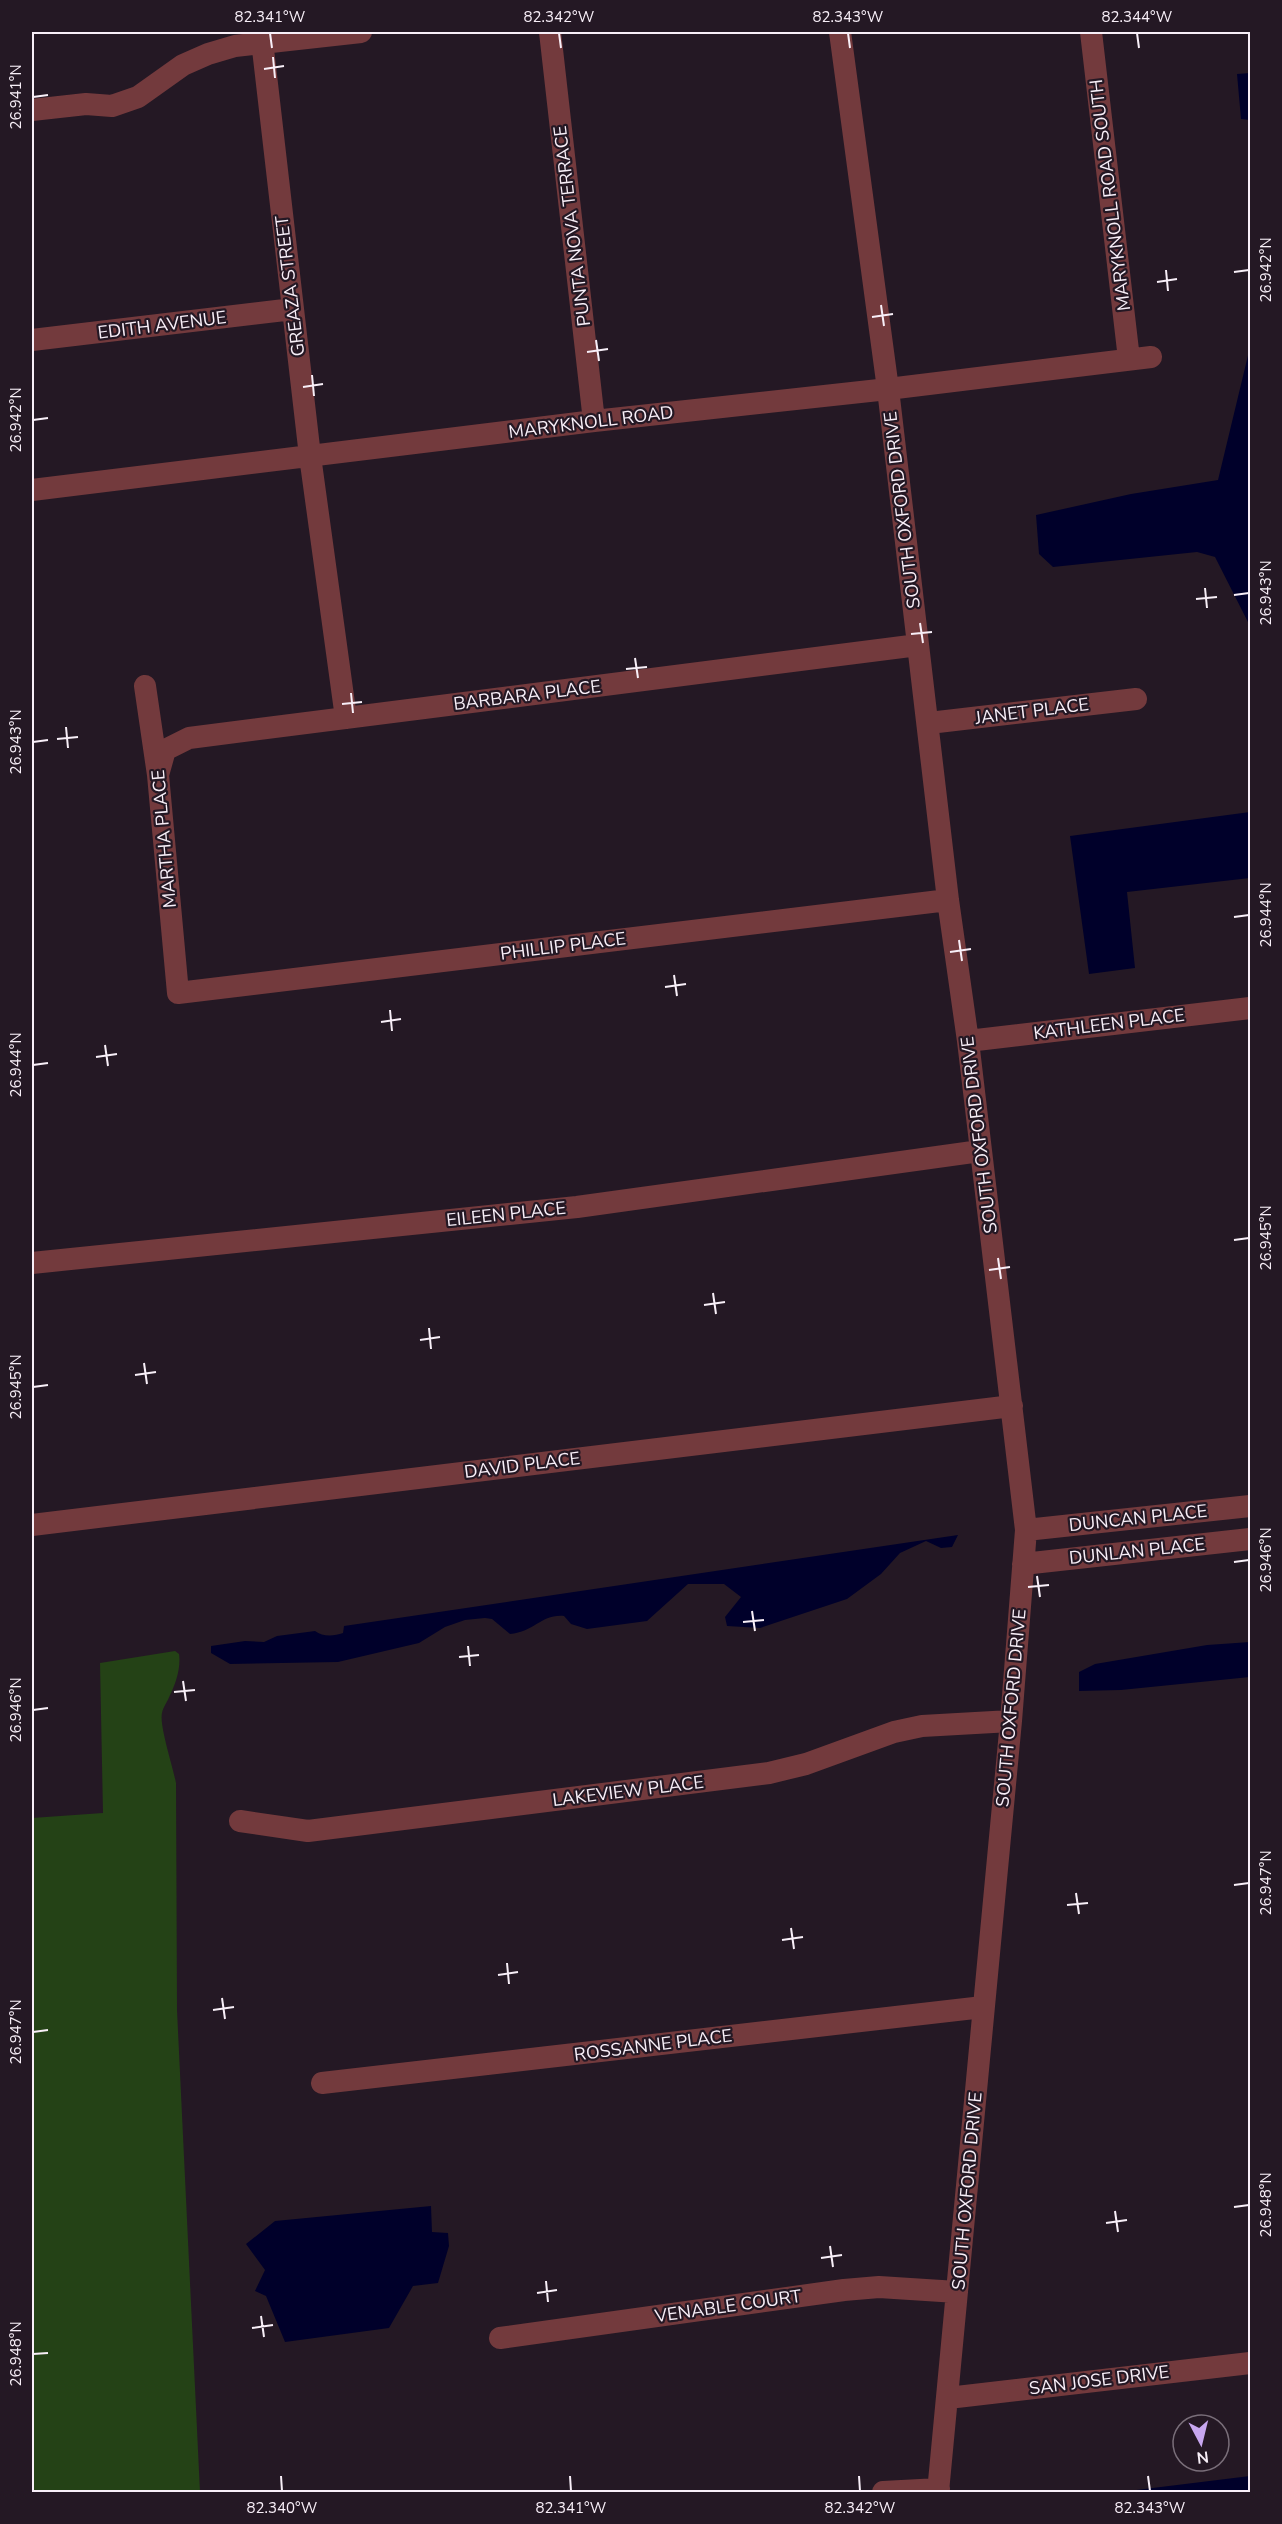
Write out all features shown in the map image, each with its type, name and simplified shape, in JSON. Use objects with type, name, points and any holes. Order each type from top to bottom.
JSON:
[{"type":"street","points":[[32,110],[86,104],[112,105],[138,97],[183,65],[208,54],[262,37],[361,32]]},
{"type":"street","name":"PUNTA NOVA TERRACE","points":[[550,32],[594,421]]},
{"type":"street","name":"SOUTH OXFORD DRIVE","points":[[840,32],[888,389],[1026,1530],[1011,1721],[939,2491]]},
{"type":"street","name":"MARYKNOLL ROAD SOUTH","points":[[1091,32],[1140,358]]},
{"type":"street","name":"GREAZA STREET","points":[[262,37],[310,456],[346,718]]},
{"type":"street","name":"EDITH AVENUE","points":[[32,340],[293,309]]},
{"type":"street","name":"MARYKNOLL ROAD","points":[[32,490],[594,421],[888,389],[1140,358]]},
{"type":"street","name":"BARBARA PLACE","points":[[158,775],[165,750],[189,738],[918,645]]},
{"type":"street","name":"MARTHA PLACE","points":[[145,686],[158,775],[178,993]]},
{"type":"street","name":"JANET PLACE","points":[[929,723],[1136,699]]},
{"type":"street","name":"PHILLIP PLACE","points":[[178,993],[948,900]]},
{"type":"street","name":"KATHLEEN PLACE","points":[[968,1041],[1251,1008]]},
{"type":"street","name":"EILEEN PLACE","points":[[32,1263],[576,1207],[980,1152]]},
{"type":"street","name":"DAVID PLACE","points":[[32,1525],[1012,1406]]},
{"type":"street","name":"DUNCAN PLACE","points":[[1026,1530],[1251,1506]]},
{"type":"street","name":"DUNLAN PLACE","points":[[1023,1564],[1251,1539]]},
{"type":"street","name":"LAKEVIEW PLACE","points":[[240,1821],[308,1831],[770,1773],[806,1764],[904,1730],[922,1726],[1011,1721]]},
{"type":"street","name":"ROSSANNE PLACE","points":[[322,2083],[983,2007]]},
{"type":"street","name":"VENABLE COURT","points":[[500,2338],[844,2290],[879,2287],[957,2292]]},
{"type":"street","name":"SAN JOSE DRIVE","points":[[948,2398],[1251,2363]]},
{"type":"street","points":[[883,2493],[939,2491]]},
{"type":"green space","points":[[175,1651],[179,1654],[179,1670],[162,1719],[176,1783],[177,2010],[200,2492],[32,2492],[32,1818],[103,1813],[100,1663]]},
{"type":"water","points":[[1250,73],[1250,120],[1241,119],[1237,74]]},
{"type":"water","points":[[1250,347],[1250,626],[1215,557],[1197,552],[1053,567],[1039,554],[1036,515],[1131,494],[1218,480]]},
{"type":"water","points":[[1250,812],[1250,878],[1127,892],[1135,968],[1089,974],[1070,836]]},
{"type":"water","points":[[958,1535],[952,1547],[941,1548],[926,1541],[900,1553],[881,1574],[847,1599],[760,1628],[727,1626],[725,1617],[741,1597],[724,1584],[688,1584],[647,1621],[587,1629],[571,1624],[564,1616],[556,1616],[519,1633],[510,1634],[492,1619],[465,1620],[445,1627],[419,1643],[338,1662],[230,1664],[211,1653],[211,1646],[245,1641],[264,1642],[277,1636],[315,1631],[325,1635],[336,1635],[343,1633],[344,1626]]},
{"type":"water","points":[[1250,1642],[1250,1677],[1121,1690],[1079,1691],[1079,1672],[1095,1664],[1207,1645]]},
{"type":"water","points":[[431,2206],[432,2232],[448,2233],[449,2246],[438,2283],[413,2286],[389,2328],[285,2342],[266,2296],[255,2291],[265,2270],[246,2244],[275,2221]]},
{"type":"water","points":[[1250,2476],[1250,2492],[1120,2492]]}]
